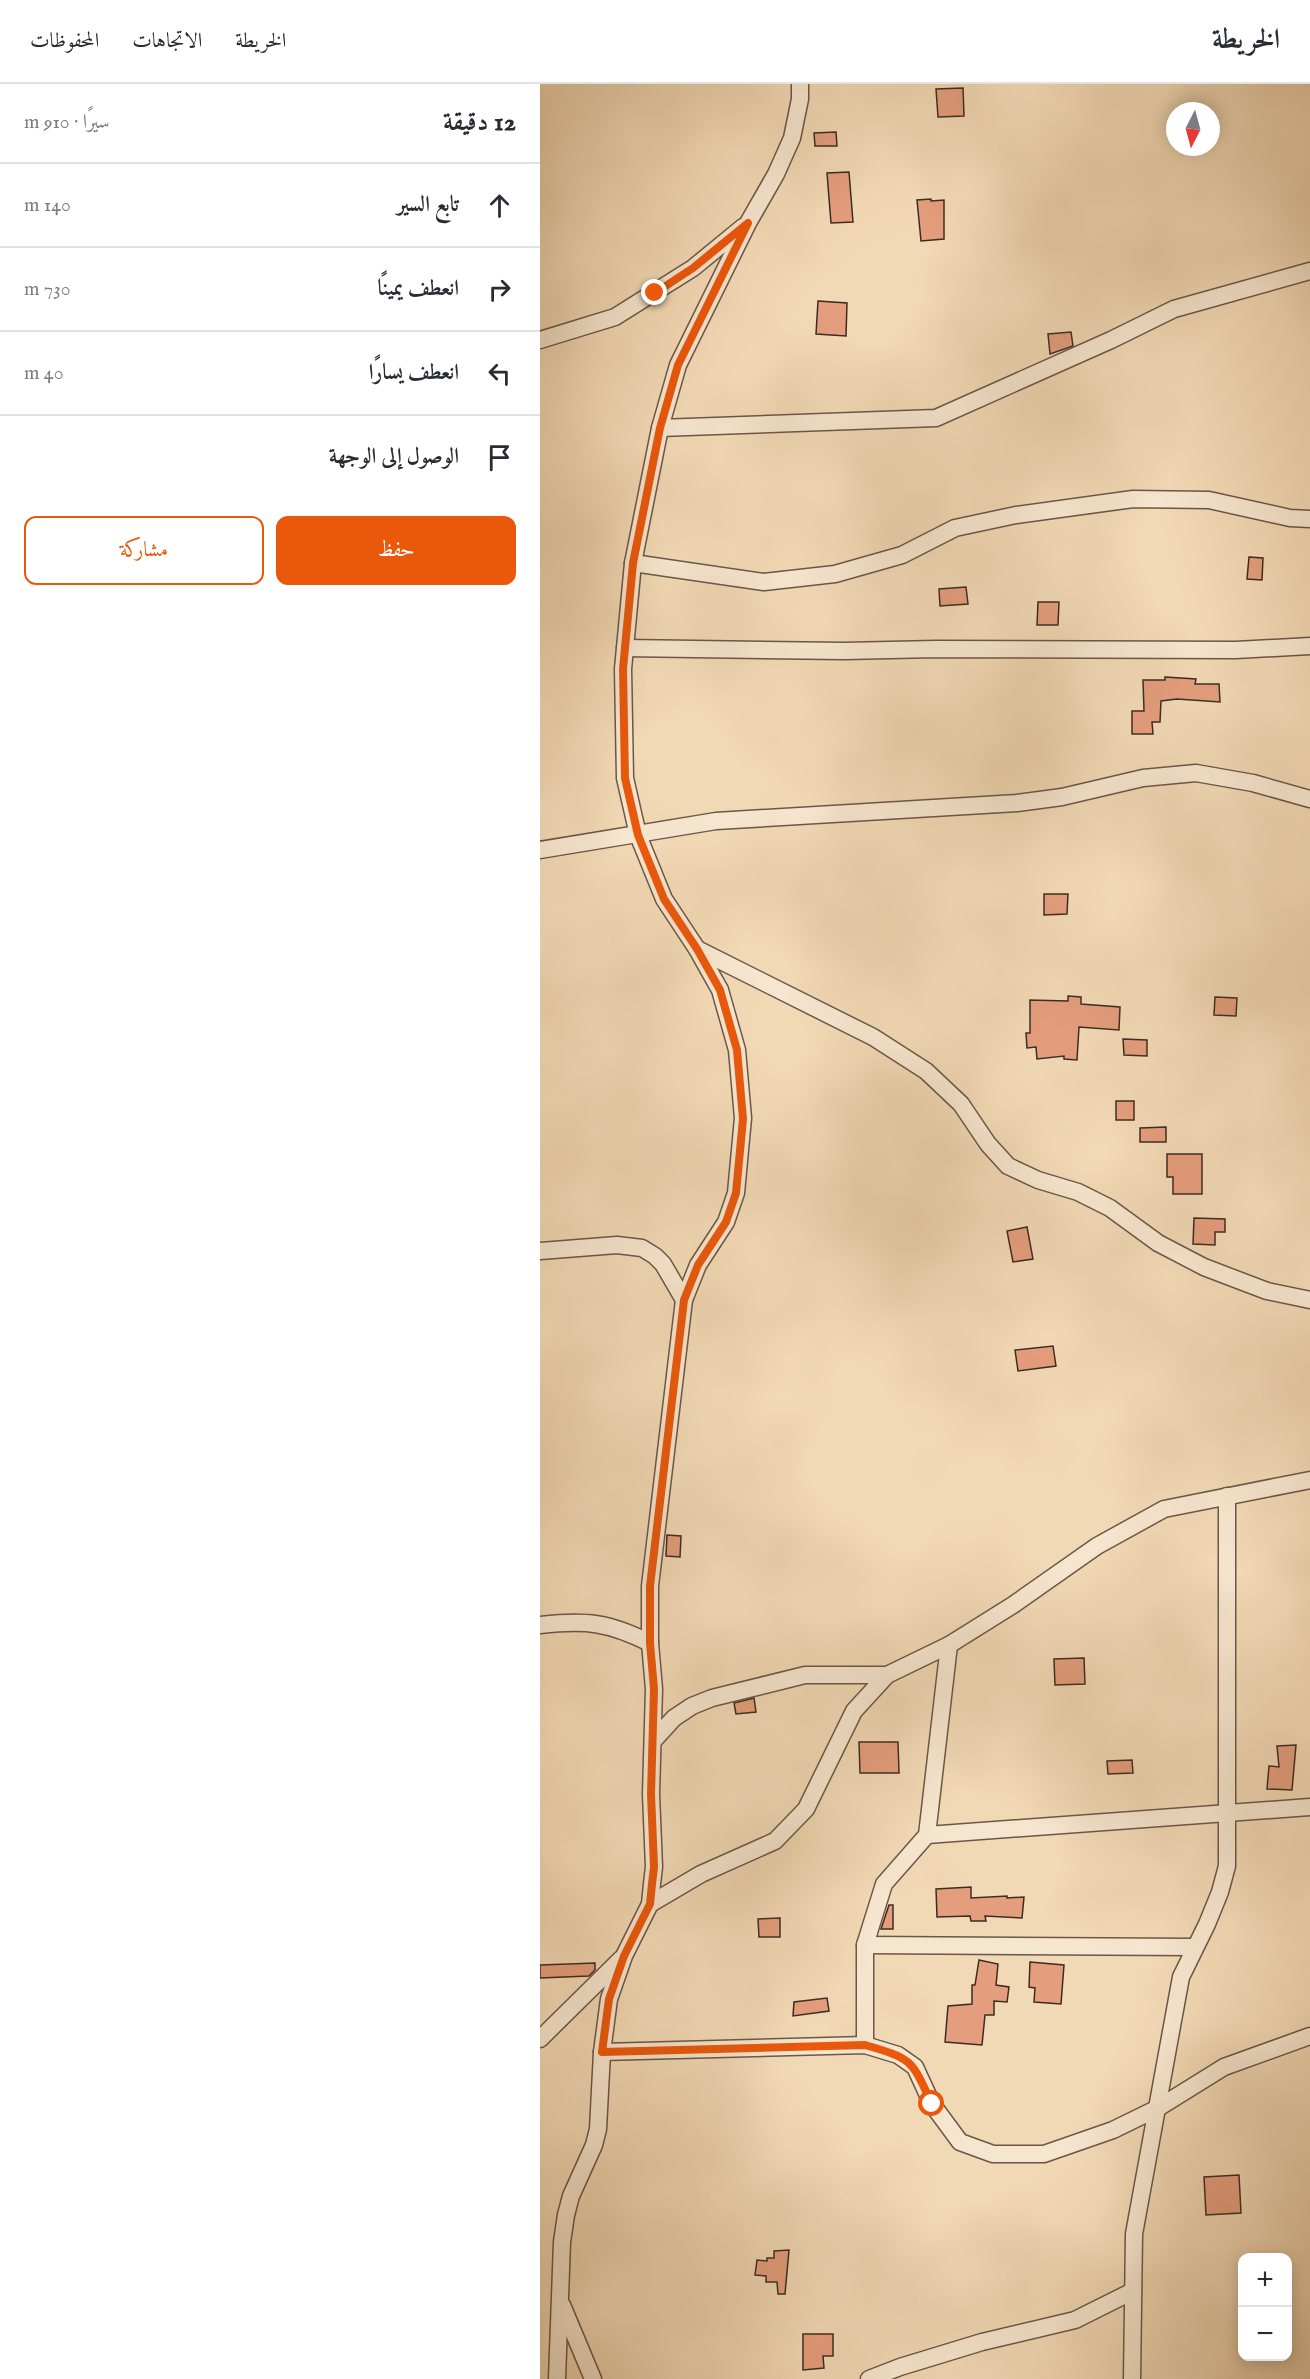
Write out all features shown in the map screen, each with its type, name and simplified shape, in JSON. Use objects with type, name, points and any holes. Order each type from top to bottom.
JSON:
[{"type":"street","points":[[557,2379],[562,2242],[566,2215],[571,2196],[594,2145],[598,2129],[602,2052],[609,1999],[624,1956],[650,1904],[654,1867],[651,1794],[654,1689],[650,1643],[650,1586],[684,1300],[698,1265],[726,1222],[736,1193],[743,1119],[737,1050],[720,990],[697,949],[664,899],[638,835],[625,778],[623,669],[633,563],[660,428],[678,365],[748,223],[776,174],[792,138],[800,99],[800,84]]},
{"type":"street","points":[[540,340],[615,317],[693,268],[748,223]]},
{"type":"street","points":[[660,428],[936,418],[1174,309],[1310,271]]},
{"type":"street","points":[[633,563],[764,582],[835,574],[902,555],[955,528],[1016,515],[1133,499],[1209,500],[1290,518],[1310,519]]},
{"type":"street","points":[[625,648],[844,651],[1236,650],[1310,646]]},
{"type":"street","points":[[540,850],[716,821],[1017,803],[1062,797],[1143,778],[1196,773],[1253,783],[1310,799]]},
{"type":"street","points":[[697,949],[873,1037],[926,1071],[961,1104],[988,1144],[1008,1166],[1038,1180],[1078,1192],[1110,1208],[1158,1243],[1204,1267],[1267,1291],[1310,1299]]},
{"type":"street","points":[[540,1251],[601,1245],[642,1248],[663,1264],[684,1300]]},
{"type":"street","points":[[650,1904],[701,1874],[775,1841],[806,1809],[854,1711],[887,1674],[949,1645],[1013,1605],[1097,1546],[1164,1509],[1310,1480]]},
{"type":"street","points":[[1132,2379],[1134,2234],[1181,1977],[1207,1924],[1220,1892],[1227,1866],[1227,1496]]},
{"type":"street","points":[[540,1625],[585,1622],[622,1629],[650,1643]]},
{"type":"street","points":[[865,2045],[865,1945],[884,1884],[927,1835],[949,1645]]},
{"type":"street","points":[[653,1741],[683,1712],[712,1698],[805,1675],[887,1674]]},
{"type":"street","points":[[927,1835],[1310,1807]]},
{"type":"street","points":[[865,1945],[1194,1947]]},
{"type":"street","points":[[540,2039],[624,1956]]},
{"type":"street","points":[[602,2052],[865,2045],[898,2055],[915,2067],[932,2104],[960,2142],[993,2154],[1044,2154],[1113,2130],[1158,2108],[1224,2067],[1310,2036]]},
{"type":"street","points":[[869,2379],[982,2342],[1075,2320],[1133,2291]]},
{"type":"street","points":[[560,2301],[593,2379]]},
{"type":"building","points":[[963,88],[964,116],[938,117],[936,89]]},
{"type":"building","points":[[836,132],[837,146],[815,146],[814,133]]},
{"type":"building","points":[[849,172],[853,222],[831,223],[827,173]]},
{"type":"building","points":[[931,199],[931,201],[944,200],[944,239],[921,241],[917,200]]},
{"type":"building","points":[[818,301],[847,303],[846,336],[816,334]]},
{"type":"building","points":[[1071,332],[1073,346],[1050,354],[1048,334]]},
{"type":"building","points":[[1249,557],[1263,558],[1262,580],[1247,579]]},
{"type":"building","points":[[966,587],[968,604],[940,606],[939,589]]},
{"type":"building","points":[[1038,602],[1059,602],[1058,625],[1037,625]]},
{"type":"building","points":[[1165,677],[1196,679],[1195,684],[1219,684],[1220,702],[1177,699],[1161,701],[1160,722],[1152,722],[1153,734],[1132,734],[1132,711],[1144,711],[1143,680],[1165,680]]},
{"type":"building","points":[[1044,894],[1068,894],[1067,914],[1044,915]]},
{"type":"building","points":[[1068,996],[1081,997],[1081,1004],[1120,1007],[1119,1030],[1079,1027],[1077,1060],[1064,1059],[1064,1056],[1037,1059],[1036,1047],[1027,1048],[1026,1033],[1030,1033],[1030,1000],[1068,1001]]},
{"type":"building","points":[[1215,997],[1237,998],[1236,1016],[1214,1015]]},
{"type":"building","points":[[1123,1039],[1147,1040],[1147,1056],[1124,1055]]},
{"type":"building","points":[[1116,1101],[1134,1101],[1134,1120],[1116,1120]]},
{"type":"building","points":[[1166,1127],[1166,1142],[1140,1142],[1140,1128]]},
{"type":"building","points":[[1167,1154],[1202,1154],[1202,1194],[1173,1194],[1173,1177],[1167,1177]]},
{"type":"building","points":[[1194,1218],[1225,1219],[1225,1232],[1215,1232],[1215,1245],[1193,1244]]},
{"type":"building","points":[[1027,1227],[1033,1259],[1013,1262],[1007,1231]]},
{"type":"building","points":[[1053,1346],[1056,1366],[1018,1371],[1015,1350]]},
{"type":"building","points":[[667,1535],[681,1536],[680,1557],[666,1556]]},
{"type":"building","points":[[1084,1658],[1085,1684],[1055,1685],[1054,1659]]},
{"type":"building","points":[[754,1698],[756,1712],[736,1714],[734,1703]]},
{"type":"building","points":[[859,1742],[898,1742],[899,1773],[860,1773]]},
{"type":"building","points":[[1296,1745],[1292,1790],[1267,1789],[1269,1766],[1279,1767],[1277,1746]]},
{"type":"building","points":[[1132,1760],[1133,1773],[1108,1774],[1107,1761]]},
{"type":"building","points":[[971,1887],[971,1898],[1024,1897],[1022,1918],[985,1916],[986,1921],[971,1921],[970,1916],[937,1917],[936,1889]]},
{"type":"building","points":[[889,1905],[893,1905],[893,1929],[881,1929]]},
{"type":"building","points":[[780,1918],[780,1937],[759,1937],[758,1919]]},
{"type":"building","points":[[979,1960],[998,1964],[996,1985],[1009,1987],[1007,2002],[994,2001],[994,2015],[985,2015],[982,2045],[945,2042],[948,2006],[972,2004],[972,1985],[975,1985]]},
{"type":"building","points":[[1030,1962],[1064,1965],[1061,2004],[1034,2002],[1035,1988],[1029,1987]]},
{"type":"building","points":[[595,1963],[595,1970],[589,1976],[540,1978],[540,1965]]},
{"type":"building","points":[[827,1998],[829,2011],[793,2016],[794,2002]]},
{"type":"building","points":[[1239,2175],[1241,2213],[1206,2215],[1204,2177]]},
{"type":"building","points":[[789,2250],[785,2294],[778,2294],[777,2282],[766,2282],[766,2276],[755,2275],[757,2260],[767,2261],[767,2258],[774,2258],[774,2251]]},
{"type":"building","points":[[803,2334],[833,2334],[833,2356],[823,2356],[824,2368],[803,2370]]},
{"type":"route","points":[[655,293],[693,268],[748,223],[678,365],[660,428],[633,563],[623,669],[625,778],[638,835],[664,899],[697,949],[720,990],[737,1050],[743,1119],[736,1193],[726,1222],[698,1265],[684,1300],[650,1586],[650,1643],[654,1689],[651,1794],[654,1867],[650,1904],[624,1956],[609,1999],[602,2052],[865,2045],[898,2055],[915,2067],[932,2104]]}]
